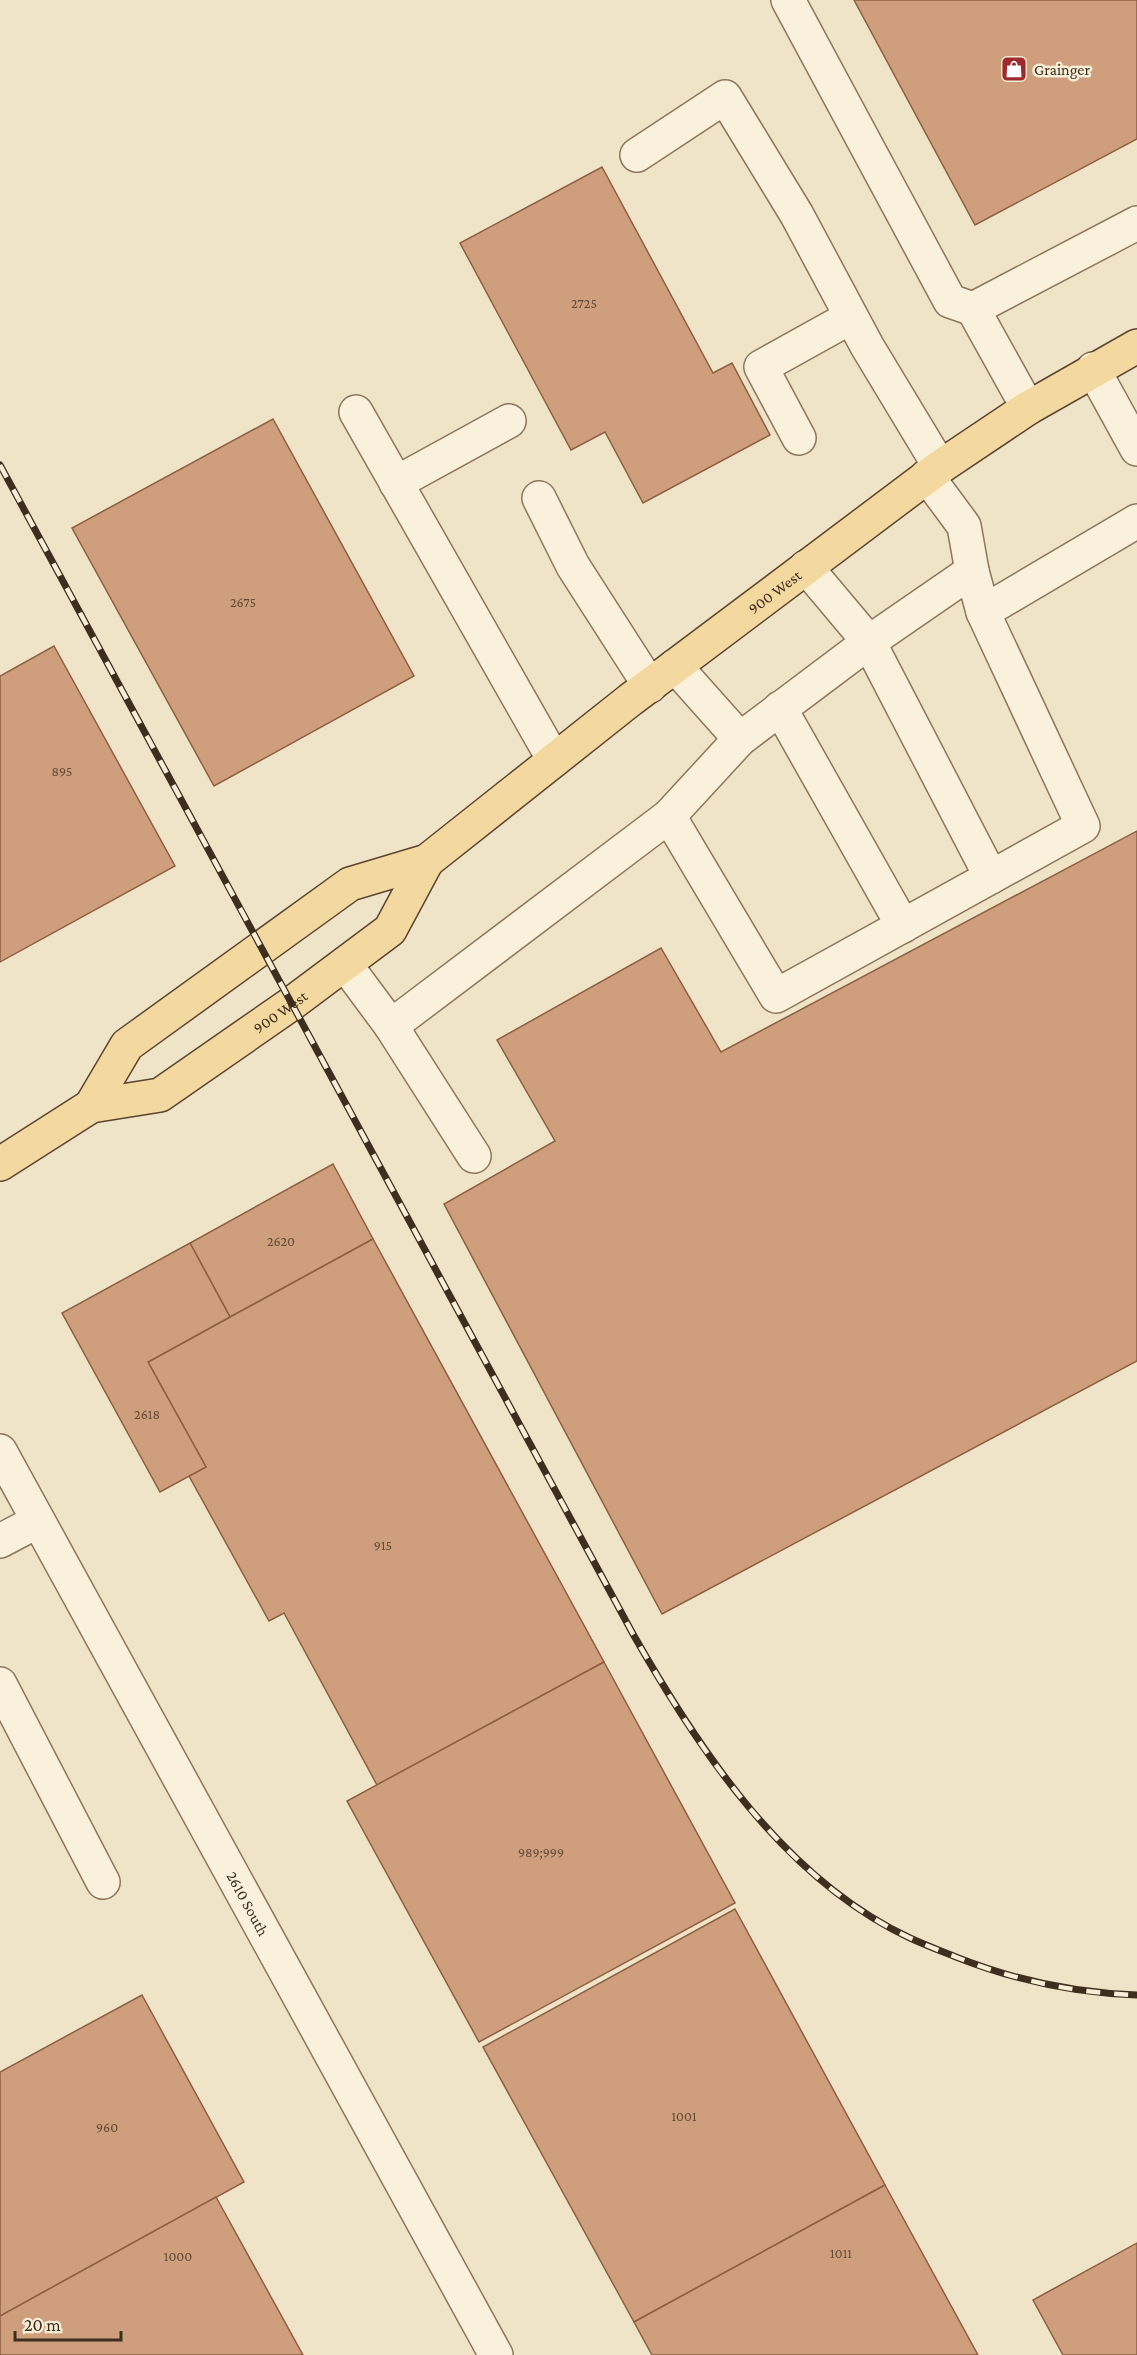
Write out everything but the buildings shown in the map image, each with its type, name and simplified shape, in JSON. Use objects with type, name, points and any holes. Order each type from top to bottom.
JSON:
[{"type":"main road","name":"900 West","points":[[92,1106],[128,1045],[350,884],[427,861],[675,666],[934,472],[1028,408],[1137,346]]},
{"type":"main road","name":"900 West","points":[[0,1164],[92,1106],[160,1095],[345,964],[390,930],[427,861]]},
{"type":"street","points":[[788,0],[950,301],[973,309],[1028,408]]},
{"type":"street","points":[[637,155],[725,97],[797,215],[964,526],[972,572],[983,612],[1083,826],[776,996],[669,816]]},
{"type":"street","points":[[973,309],[1137,223]]},
{"type":"street","points":[[799,438],[761,367],[851,317]]},
{"type":"street","points":[[1093,369],[1137,449]]},
{"type":"street","points":[[356,412],[554,760]]},
{"type":"street","points":[[396,483],[509,421]]},
{"type":"street","points":[[539,498],[573,566],[650,686]]},
{"type":"street","points":[[983,612],[1137,521]]},
{"type":"street","points":[[806,567],[869,642],[991,877]]},
{"type":"street","points":[[391,1026],[669,816],[740,739],[869,642],[972,572]]},
{"type":"street","points":[[675,666],[740,739]]},
{"type":"street","points":[[780,708],[903,926]]},
{"type":"street","points":[[345,964],[391,1026],[474,1156]]},
{"type":"street","name":"2610 South","points":[[0,1451],[483,2350]]},
{"type":"street","points":[[0,1541],[38,1521]]},
{"type":"street","points":[[0,1684],[103,1882]]},
{"type":"railway","points":[[0,465],[633,1634],[686,1722],[716,1766],[784,1846],[823,1882],[865,1913],[910,1938],[978,1965],[1022,1979],[1067,1988],[1137,1995]]},
{"type":"place","name":"Grainger","points":[[1014,69]]}]
